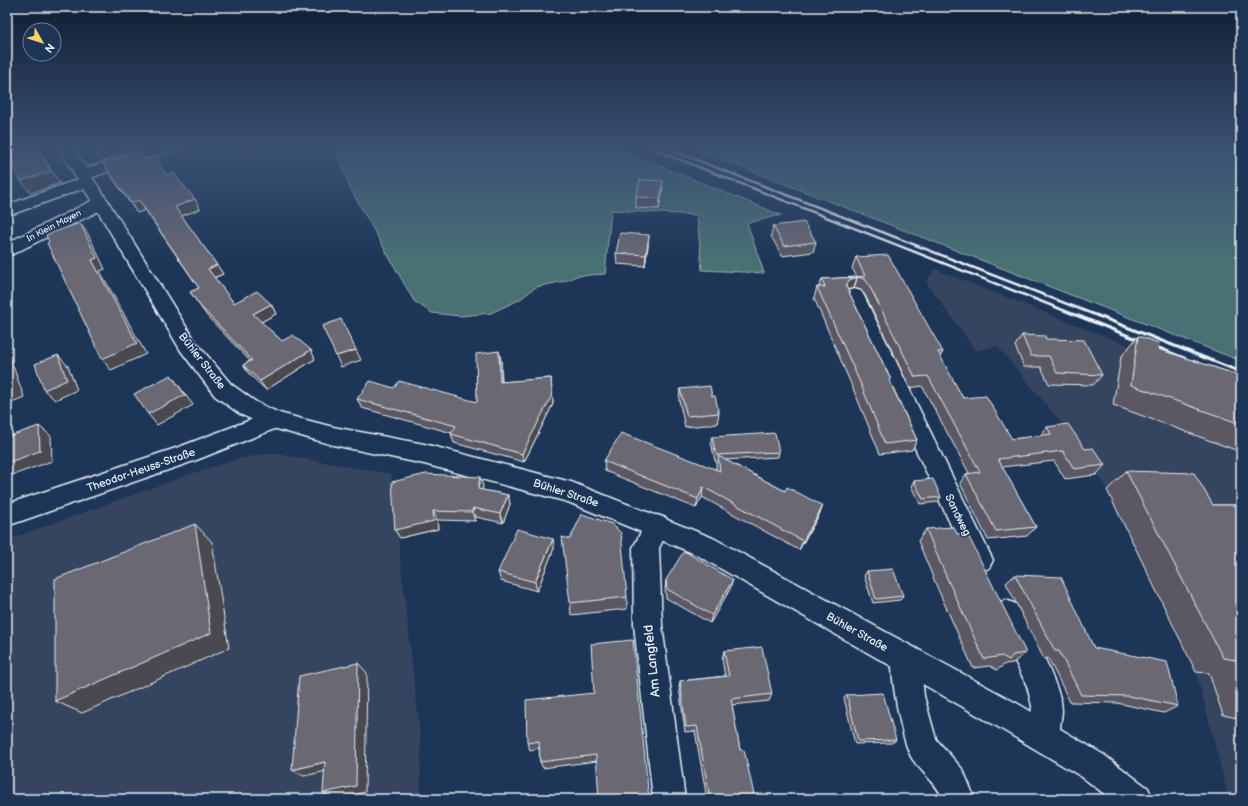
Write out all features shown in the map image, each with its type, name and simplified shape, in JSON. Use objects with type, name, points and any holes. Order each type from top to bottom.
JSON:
[{"type":"main road","points":[[7,211],[69,186]]},
{"type":"main road","name":"Bühler Straße","points":[[89,186],[188,346],[223,390],[248,408],[274,420],[333,436],[424,454],[571,492],[704,546],[1044,736],[1093,766],[1137,799]]},
{"type":"main road","name":"In Klein Mayen","points":[[7,250],[100,203]]},
{"type":"main road","name":"Sandweg","points":[[854,296],[991,584],[1039,681],[1045,697],[1047,716],[1044,736]]},
{"type":"main road","name":"Theodor-Heuss-Straße","points":[[7,516],[186,454],[274,420]]},
{"type":"main road","name":"Am Langfeld","points":[[657,526],[646,548],[648,625],[669,799]]},
{"type":"main road","points":[[906,658],[908,696],[923,748],[952,781],[959,799]]},
{"type":"shaded area","points":[[935,269],[1241,390],[1241,799],[1229,799],[1196,672],[1107,490],[1087,453],[997,346],[976,351],[926,282]]},
{"type":"shaded area","points":[[272,453],[391,474],[421,744],[420,799],[7,799],[7,540],[199,471],[236,459]]},
{"type":"green space","points":[[349,186],[709,186],[781,215],[747,223],[764,273],[702,270],[697,215],[611,210],[605,274],[576,276],[565,281],[536,287],[519,300],[491,313],[460,316],[432,313],[414,301]]},
{"type":"green space","points":[[789,186],[1241,186],[1241,361]]},
{"type":"building","points":[[119,186],[184,186],[195,199],[175,207],[217,265],[208,269],[234,303],[257,291],[271,304],[253,314],[282,341],[293,335],[311,350],[260,381],[243,365],[252,360],[201,307],[190,292],[199,288],[139,200],[131,203]]},
{"type":"building","points":[[639,186],[662,186],[660,198],[636,197]]},
{"type":"building","points":[[804,222],[816,242],[784,246],[773,226]]},
{"type":"building","points":[[80,223],[97,258],[92,260],[137,343],[102,359],[47,243],[49,242],[46,235]]},
{"type":"building","points":[[620,233],[649,235],[646,255],[616,253]]},
{"type":"building","points":[[888,255],[943,352],[938,352],[963,398],[986,396],[1012,439],[1051,434],[1047,427],[1068,424],[1085,449],[1093,448],[1105,465],[1074,469],[1063,451],[998,459],[1036,527],[996,531],[966,474],[980,472],[928,376],[915,377],[869,285],[865,279],[857,277],[865,276],[856,257]]},
{"type":"building","points":[[857,277],[849,280],[846,286],[891,380],[889,380],[917,440],[885,444],[862,387],[817,287],[825,287],[822,279]]},
{"type":"building","points":[[341,319],[356,350],[336,356],[322,326]]},
{"type":"building","points":[[1022,335],[1045,336],[1046,339],[1084,340],[1102,375],[1057,373],[1049,356],[1031,356]]},
{"type":"building","points":[[1138,336],[1159,343],[1158,349],[1241,376],[1241,424],[1131,385]]},
{"type":"building","points":[[499,351],[500,382],[551,378],[552,395],[522,454],[451,434],[456,426],[357,399],[370,381],[394,388],[399,381],[477,402],[476,354]]},
{"type":"building","points":[[58,355],[67,380],[44,390],[35,364]]},
{"type":"building","points":[[171,375],[185,395],[148,414],[134,394]]},
{"type":"building","points":[[710,386],[712,396],[715,396],[719,413],[687,416],[680,389]]},
{"type":"building","points":[[39,426],[40,451],[7,463],[7,437]]},
{"type":"building","points":[[621,433],[720,471],[718,456],[785,491],[787,487],[823,506],[803,541],[703,487],[698,499],[604,461]]},
{"type":"building","points":[[775,433],[779,452],[716,455],[712,437]]},
{"type":"building","points":[[1126,471],[1194,473],[1213,505],[1241,505],[1241,672],[1236,660],[1223,658]]},
{"type":"building","points":[[426,474],[480,477],[478,489],[508,495],[500,514],[473,508],[472,512],[433,511],[434,521],[395,530],[392,482]]},
{"type":"building","points":[[933,479],[941,497],[923,499],[914,481]]},
{"type":"building","points":[[582,514],[612,524],[621,533],[627,597],[570,603],[562,537],[570,539]]},
{"type":"building","points":[[195,524],[211,633],[55,701],[55,579]]},
{"type":"building","points":[[954,527],[957,534],[967,533],[1026,653],[1013,655],[1009,660],[1002,656],[984,659],[926,529]]},
{"type":"building","points":[[517,529],[553,539],[535,582],[498,572]]},
{"type":"building","points":[[684,551],[733,580],[712,615],[667,589],[666,580]]},
{"type":"building","points":[[893,569],[903,596],[876,599],[867,571]]},
{"type":"building","points":[[1015,575],[1061,577],[1094,648],[1167,662],[1178,706],[1129,696],[1081,695],[1059,651],[1055,651]]},
{"type":"building","points":[[633,640],[649,799],[599,799],[596,755],[540,762],[539,741],[527,743],[526,700],[594,693],[591,644]]},
{"type":"building","points":[[762,647],[772,694],[731,699],[740,750],[744,750],[755,799],[710,799],[697,726],[686,727],[680,681],[729,676],[724,651]]},
{"type":"building","points":[[358,663],[356,786],[323,793],[325,762],[292,770],[299,676]]},
{"type":"building","points":[[883,693],[896,740],[858,741],[847,695]]},
{"type":"railway","points":[[746,186],[1078,316]]},
{"type":"railway","points":[[763,186],[1098,316]]},
{"type":"railway","points":[[1076,315],[1184,358]]},
{"type":"railway","points":[[1096,315],[1241,372]]}]
